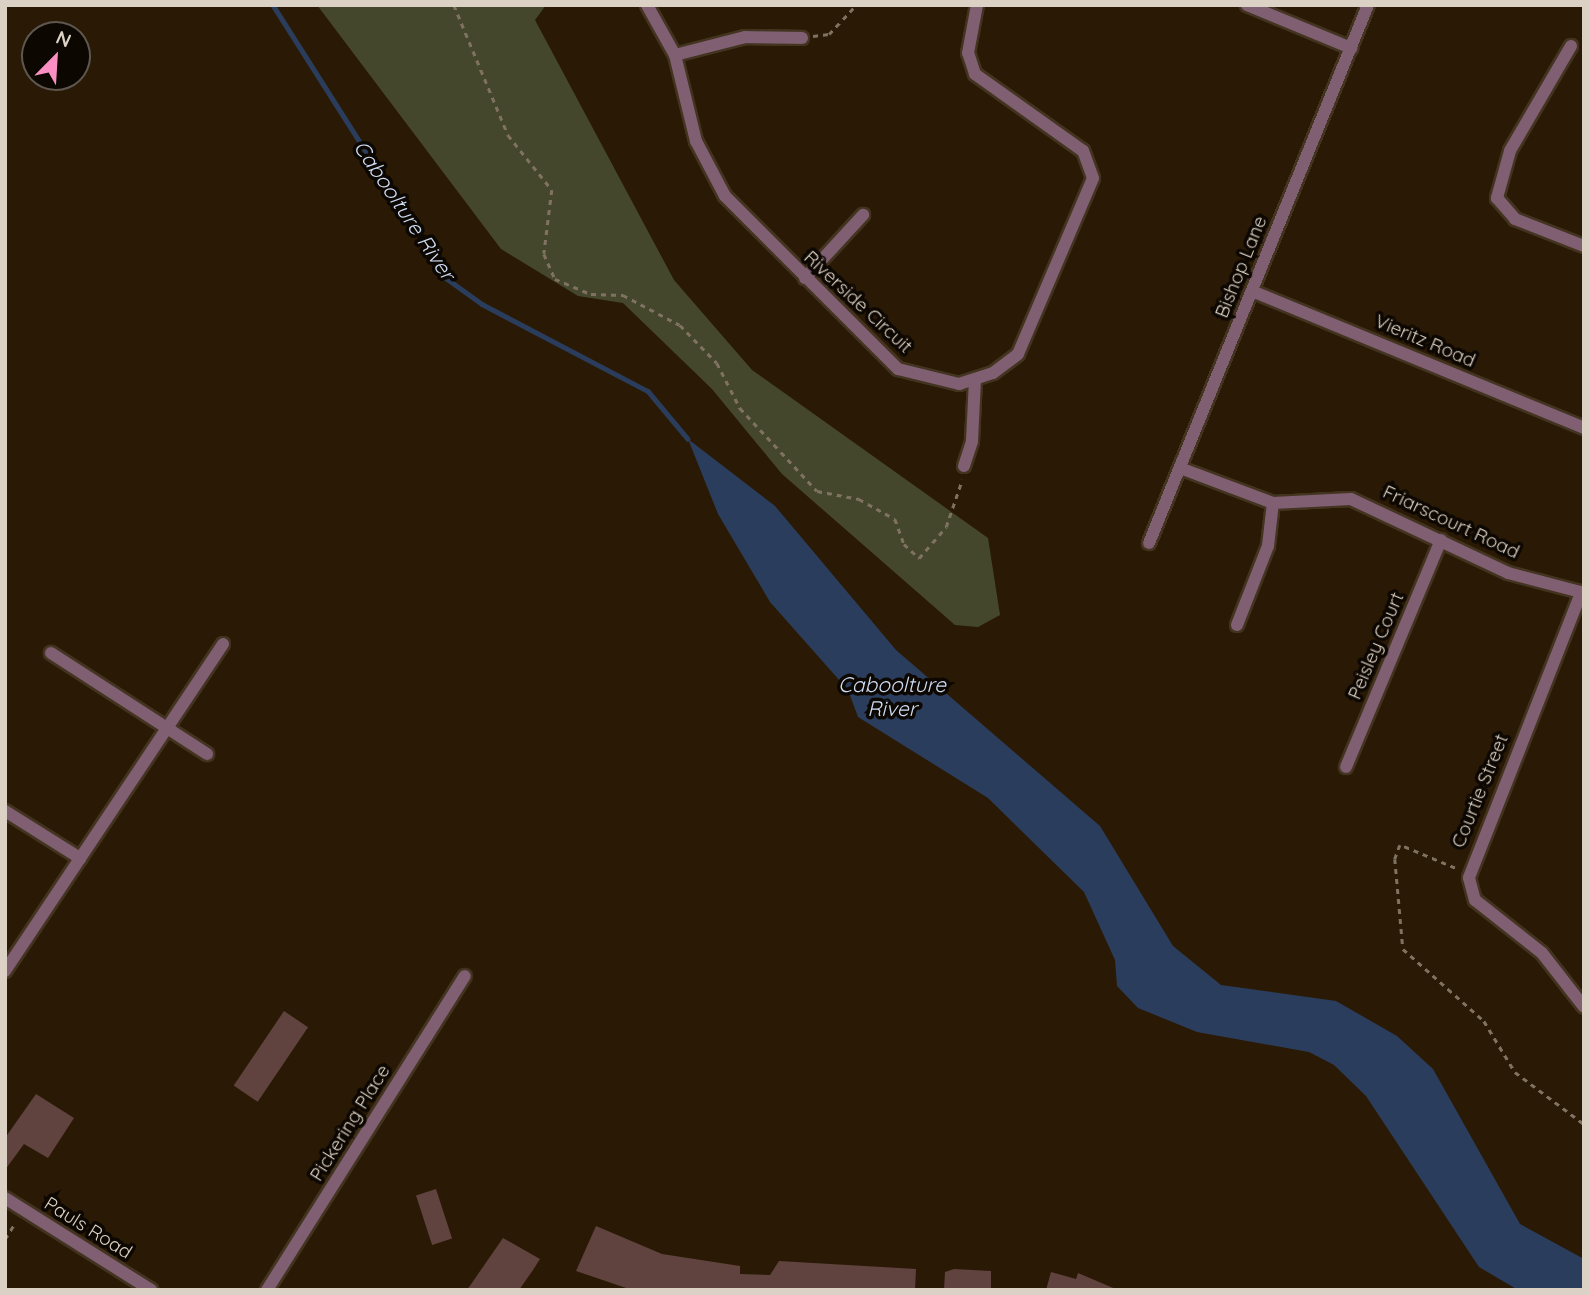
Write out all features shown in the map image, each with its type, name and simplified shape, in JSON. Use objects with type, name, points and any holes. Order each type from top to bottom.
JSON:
[{"type":"street","name":"Riverside Circuit","points":[[647,5],[675,55],[706,166],[754,230],[898,369],[939,382],[975,380],[1008,363],[1023,345],[1093,178],[1083,151],[975,74],[968,53],[977,5]]},
{"type":"street","points":[[1247,5],[1351,48]]},
{"type":"street","name":"Bishop Lane","points":[[1149,543],[1368,5]]},
{"type":"street","points":[[675,55],[745,37],[802,38]]},
{"type":"street","points":[[1571,46],[1510,151],[1497,198],[1515,219],[1584,246]]},
{"type":"street","points":[[805,278],[863,215]]},
{"type":"street","name":"Vieritz Road","points":[[1252,291],[1584,428]]},
{"type":"street","points":[[964,466],[972,441],[975,380]]},
{"type":"street","name":"Friarscourt Road","points":[[1180,468],[1273,503],[1351,499],[1508,573],[1583,593]]},
{"type":"street","points":[[1237,625],[1268,546],[1273,503]]},
{"type":"street","name":"Peisley Court","points":[[1346,767],[1441,540]]},
{"type":"street","name":"Courtie Street","points":[[1583,593],[1469,878],[1475,900],[1542,953],[1584,1007]]},
{"type":"street","points":[[5,971],[223,644]]},
{"type":"street","points":[[51,653],[207,754]]},
{"type":"street","points":[[5,811],[80,858]]},
{"type":"street","name":"Pickering Place","points":[[267,1290],[465,976]]},
{"type":"street","name":"Pauls Road","points":[[5,1198],[151,1290]]},
{"type":"path","points":[[454,5],[508,135],[552,190],[544,254],[555,279],[591,294],[623,295],[680,325],[717,363],[740,408],[817,491],[859,499],[895,519],[909,553],[919,558],[946,527],[964,466]]},
{"type":"path","points":[[802,38],[829,34],[856,5]]},
{"type":"path","points":[[1455,868],[1400,845],[1395,873],[1403,949],[1484,1021],[1515,1072],[1584,1124]]},
{"type":"path","points":[[5,1239],[15,1223]]},
{"type":"green space","points":[[317,5],[546,5],[535,20],[674,280],[752,370],[988,538],[1000,615],[978,627],[955,625],[782,474],[712,389],[623,303],[578,296],[501,249]]},
{"type":"water","name":"Caboolture River","points":[[688,439],[775,506],[896,650],[1100,826],[1173,946],[1221,985],[1336,1001],[1397,1036],[1433,1069],[1520,1224],[1584,1259],[1584,1290],[1518,1290],[1479,1267],[1366,1096],[1334,1065],[1309,1052],[1197,1032],[1138,1008],[1117,986],[1115,960],[1084,892],[988,798],[858,717],[848,690],[770,602],[718,514]]},
{"type":"building","points":[[284,1011],[308,1027],[258,1102],[234,1086]]},
{"type":"building","points":[[36,1094],[74,1118],[48,1158],[24,1144],[5,1170],[5,1138]]},
{"type":"building","points":[[436,1189],[452,1238],[432,1245],[416,1195]]},
{"type":"building","points":[[596,1226],[662,1254],[740,1266],[740,1274],[770,1275],[779,1261],[916,1269],[915,1290],[632,1290],[576,1271]]},
{"type":"building","points":[[503,1238],[540,1259],[533,1270],[519,1290],[467,1290]]},
{"type":"building","points":[[954,1269],[991,1271],[991,1290],[944,1290],[945,1272]]},
{"type":"building","points":[[1051,1272],[1076,1279],[1078,1273],[1118,1290],[1046,1290]]},
{"type":"waterway","name":"Caboolture River","points":[[273,5],[446,278],[482,304],[648,391],[688,439]]}]
